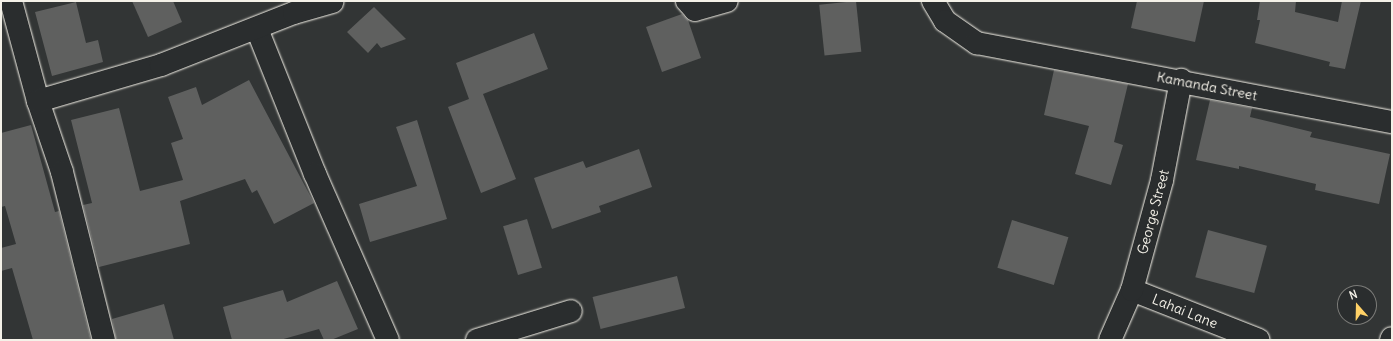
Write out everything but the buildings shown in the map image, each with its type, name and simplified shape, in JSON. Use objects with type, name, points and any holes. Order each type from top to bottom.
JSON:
[{"type":"street","points":[[12,1],[38,101],[62,172],[104,340]]},
{"type":"street","points":[[687,1],[695,10],[727,1]]},
{"type":"street","name":"Kamanda Street","points":[[933,1],[945,21],[977,43],[1181,80],[1392,122]]},
{"type":"street","points":[[38,101],[161,66],[332,2]]},
{"type":"street","points":[[257,29],[315,174],[388,340]]},
{"type":"street","name":"George Street","points":[[1110,340],[1132,290],[1162,180],[1181,80]]},
{"type":"street","name":"Lahai Lane","points":[[1132,290],[1260,340]]},
{"type":"street","points":[[477,340],[571,311]]}]
